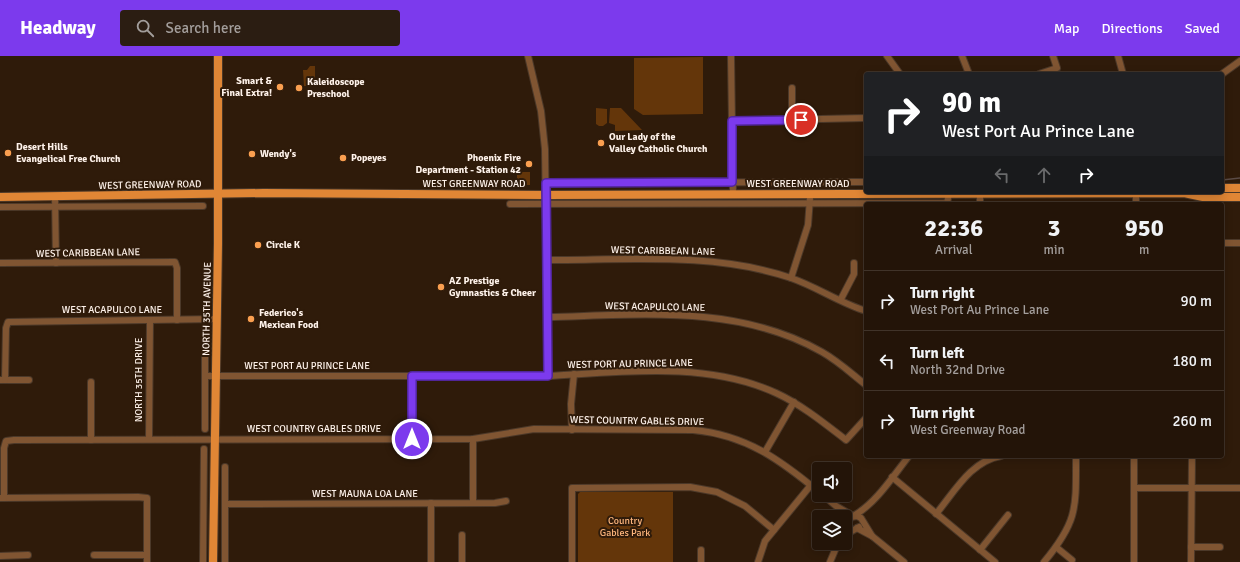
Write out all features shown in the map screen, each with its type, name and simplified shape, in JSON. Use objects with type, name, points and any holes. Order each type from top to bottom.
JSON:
[{"type":"main road","name":"NORTH 35TH AVENUE","points":[[213,562],[217,319],[218,56]]},
{"type":"main road","points":[[1224,188],[1240,188]]},
{"type":"main road","name":"WEST GREENWAY ROAD","points":[[0,197],[218,194],[546,195],[864,193]]},
{"type":"main road","name":"WEST GREENWAY ROAD","points":[[949,194],[980,194]]},
{"type":"main road","name":"WEST GREENWAY ROAD","points":[[1194,194],[1203,196],[1240,197]]},
{"type":"street","points":[[528,56],[544,128],[548,376]]},
{"type":"street","points":[[731,56],[733,194]]},
{"type":"street","points":[[887,56],[899,72]]},
{"type":"street","points":[[962,56],[968,72]]},
{"type":"street","points":[[1045,72],[1057,68],[1053,56]]},
{"type":"street","points":[[1118,56],[1122,72]]},
{"type":"street","points":[[1224,73],[1240,61]]},
{"type":"street","points":[[792,88],[792,120]]},
{"type":"street","points":[[732,121],[864,118]]},
{"type":"street","name":"WEST GREENWAY ROAD","points":[[546,183],[864,182]]},
{"type":"street","points":[[791,278],[808,225],[810,202],[809,194]]},
{"type":"street","name":"WEST GREENWAY ROAD","points":[[947,202],[949,194]]},
{"type":"street","points":[[980,194],[980,202]]},
{"type":"street","points":[[55,196],[56,263]]},
{"type":"street","name":"WEST GREENWAY ROAD","points":[[510,204],[864,202]]},
{"type":"street","name":"WEST GREENWAY ROAD","points":[[0,207],[203,206]]},
{"type":"street","points":[[1224,243],[1240,242]]},
{"type":"street","name":"WEST CARIBBEAN LANE","points":[[547,260],[702,260],[736,264],[791,278],[864,310]]},
{"type":"street","name":"WEST CARIBBEAN LANE","points":[[0,263],[176,262],[177,320]]},
{"type":"street","points":[[841,300],[854,274],[854,263]]},
{"type":"street","name":"WEST ACAPULCO LANE","points":[[547,317],[694,316],[720,318],[749,324],[799,341],[823,352],[864,383]]},
{"type":"street","name":"WEST ACAPULCO LANE","points":[[2,380],[6,328],[8,322],[217,319]]},
{"type":"street","name":"NORTH 35TH DRIVE","points":[[149,439],[150,320]]},
{"type":"street","name":"NORTH 35TH AVENUE","points":[[204,429],[205,329]]},
{"type":"street","name":"WEST PORT AU PRINCE LANE","points":[[205,376],[548,376],[592,373],[702,373],[733,378],[775,392],[818,417],[846,440],[864,420]]},
{"type":"street","points":[[572,430],[574,374]]},
{"type":"street","points":[[412,376],[412,439]]},
{"type":"street","points":[[2,380],[29,380]]},
{"type":"street","points":[[91,382],[91,440]]},
{"type":"street","points":[[765,452],[794,402]]},
{"type":"street","name":"WEST COUNTRY GABLES DRIVE","points":[[2,498],[4,448],[6,441],[149,439],[473,439],[517,431],[572,430],[709,431],[748,443],[786,465],[811,485]]},
{"type":"street","points":[[473,439],[473,503]]},
{"type":"street","points":[[203,562],[204,449]]},
{"type":"street","points":[[852,525],[854,516],[862,511],[875,497],[907,458]]},
{"type":"street","points":[[936,514],[975,467],[994,458]]},
{"type":"street","points":[[1044,562],[1068,530],[1074,513],[1076,497],[1076,458]]},
{"type":"street","points":[[1134,458],[1134,562]]},
{"type":"street","points":[[1191,562],[1192,458]]},
{"type":"street","points":[[225,467],[225,562]]},
{"type":"street","points":[[892,477],[995,562]]},
{"type":"street","points":[[758,562],[765,541],[811,485]]},
{"type":"street","points":[[572,562],[572,488],[690,487],[717,492],[745,506],[774,530]]},
{"type":"street","points":[[1134,488],[1240,488]]},
{"type":"street","points":[[852,525],[862,521],[875,497]]},
{"type":"street","points":[[2,498],[147,498],[147,562]]},
{"type":"street","name":"WEST MAUNA LOA LANE","points":[[225,504],[473,503],[506,501]]},
{"type":"street","points":[[831,502],[839,510]]},
{"type":"street","points":[[431,503],[431,562]]},
{"type":"street","points":[[836,506],[862,521],[872,536]]},
{"type":"street","points":[[980,550],[1008,515]]},
{"type":"street","points":[[852,525],[872,536],[900,561]]},
{"type":"street","points":[[462,535],[462,562]]},
{"type":"street","points":[[1056,547],[1072,560]]},
{"type":"street","points":[[1192,547],[1220,547]]},
{"type":"street","points":[[701,550],[701,562]]},
{"type":"street","points":[[830,562],[835,550]]},
{"type":"street","points":[[0,556],[28,555]]},
{"type":"street","points":[[94,555],[148,555]]},
{"type":"green space","points":[[703,57],[703,114],[643,115],[634,109],[634,58]]},
{"type":"green space","points":[[310,66],[315,66],[315,86],[304,86],[303,70],[307,70]]},
{"type":"green space","points":[[596,108],[607,109],[607,123],[603,126],[596,124]]},
{"type":"green space","points":[[610,108],[621,108],[642,130],[615,131],[615,125],[609,123]]},
{"type":"green space","points":[[517,172],[530,172],[530,185],[517,185]]},
{"type":"green space","name":"Country Gables Park","points":[[580,492],[673,492],[673,562],[578,562],[578,494]]},
{"type":"waterway","points":[[1224,180],[1240,178]]},
{"type":"place","name":"Smart & Final Extra!","points":[[280,87]]},
{"type":"place","name":"Kaleidoscope Preschool","points":[[299,88]]},
{"type":"place","name":"Our Lady of the Valley Catholic Church","points":[[601,143]]},
{"type":"place","name":"Desert Hills Evangelical Free Church","points":[[8,153]]},
{"type":"place","name":"Wendy's","points":[[252,154]]},
{"type":"place","name":"Popeyes","points":[[343,158]]},
{"type":"place","name":"Phoenix Fire Department - Station 42","points":[[529,164]]},
{"type":"place","name":"Circle K","points":[[258,245]]},
{"type":"place","name":"AZ Prestige Gymnastics & Cheer","points":[[441,287]]},
{"type":"place","name":"Federico's Mexican Food","points":[[251,319]]},
{"type":"route","points":[[412,439],[412,376],[548,376],[546,183],[732,182],[732,121],[801,120]]}]
